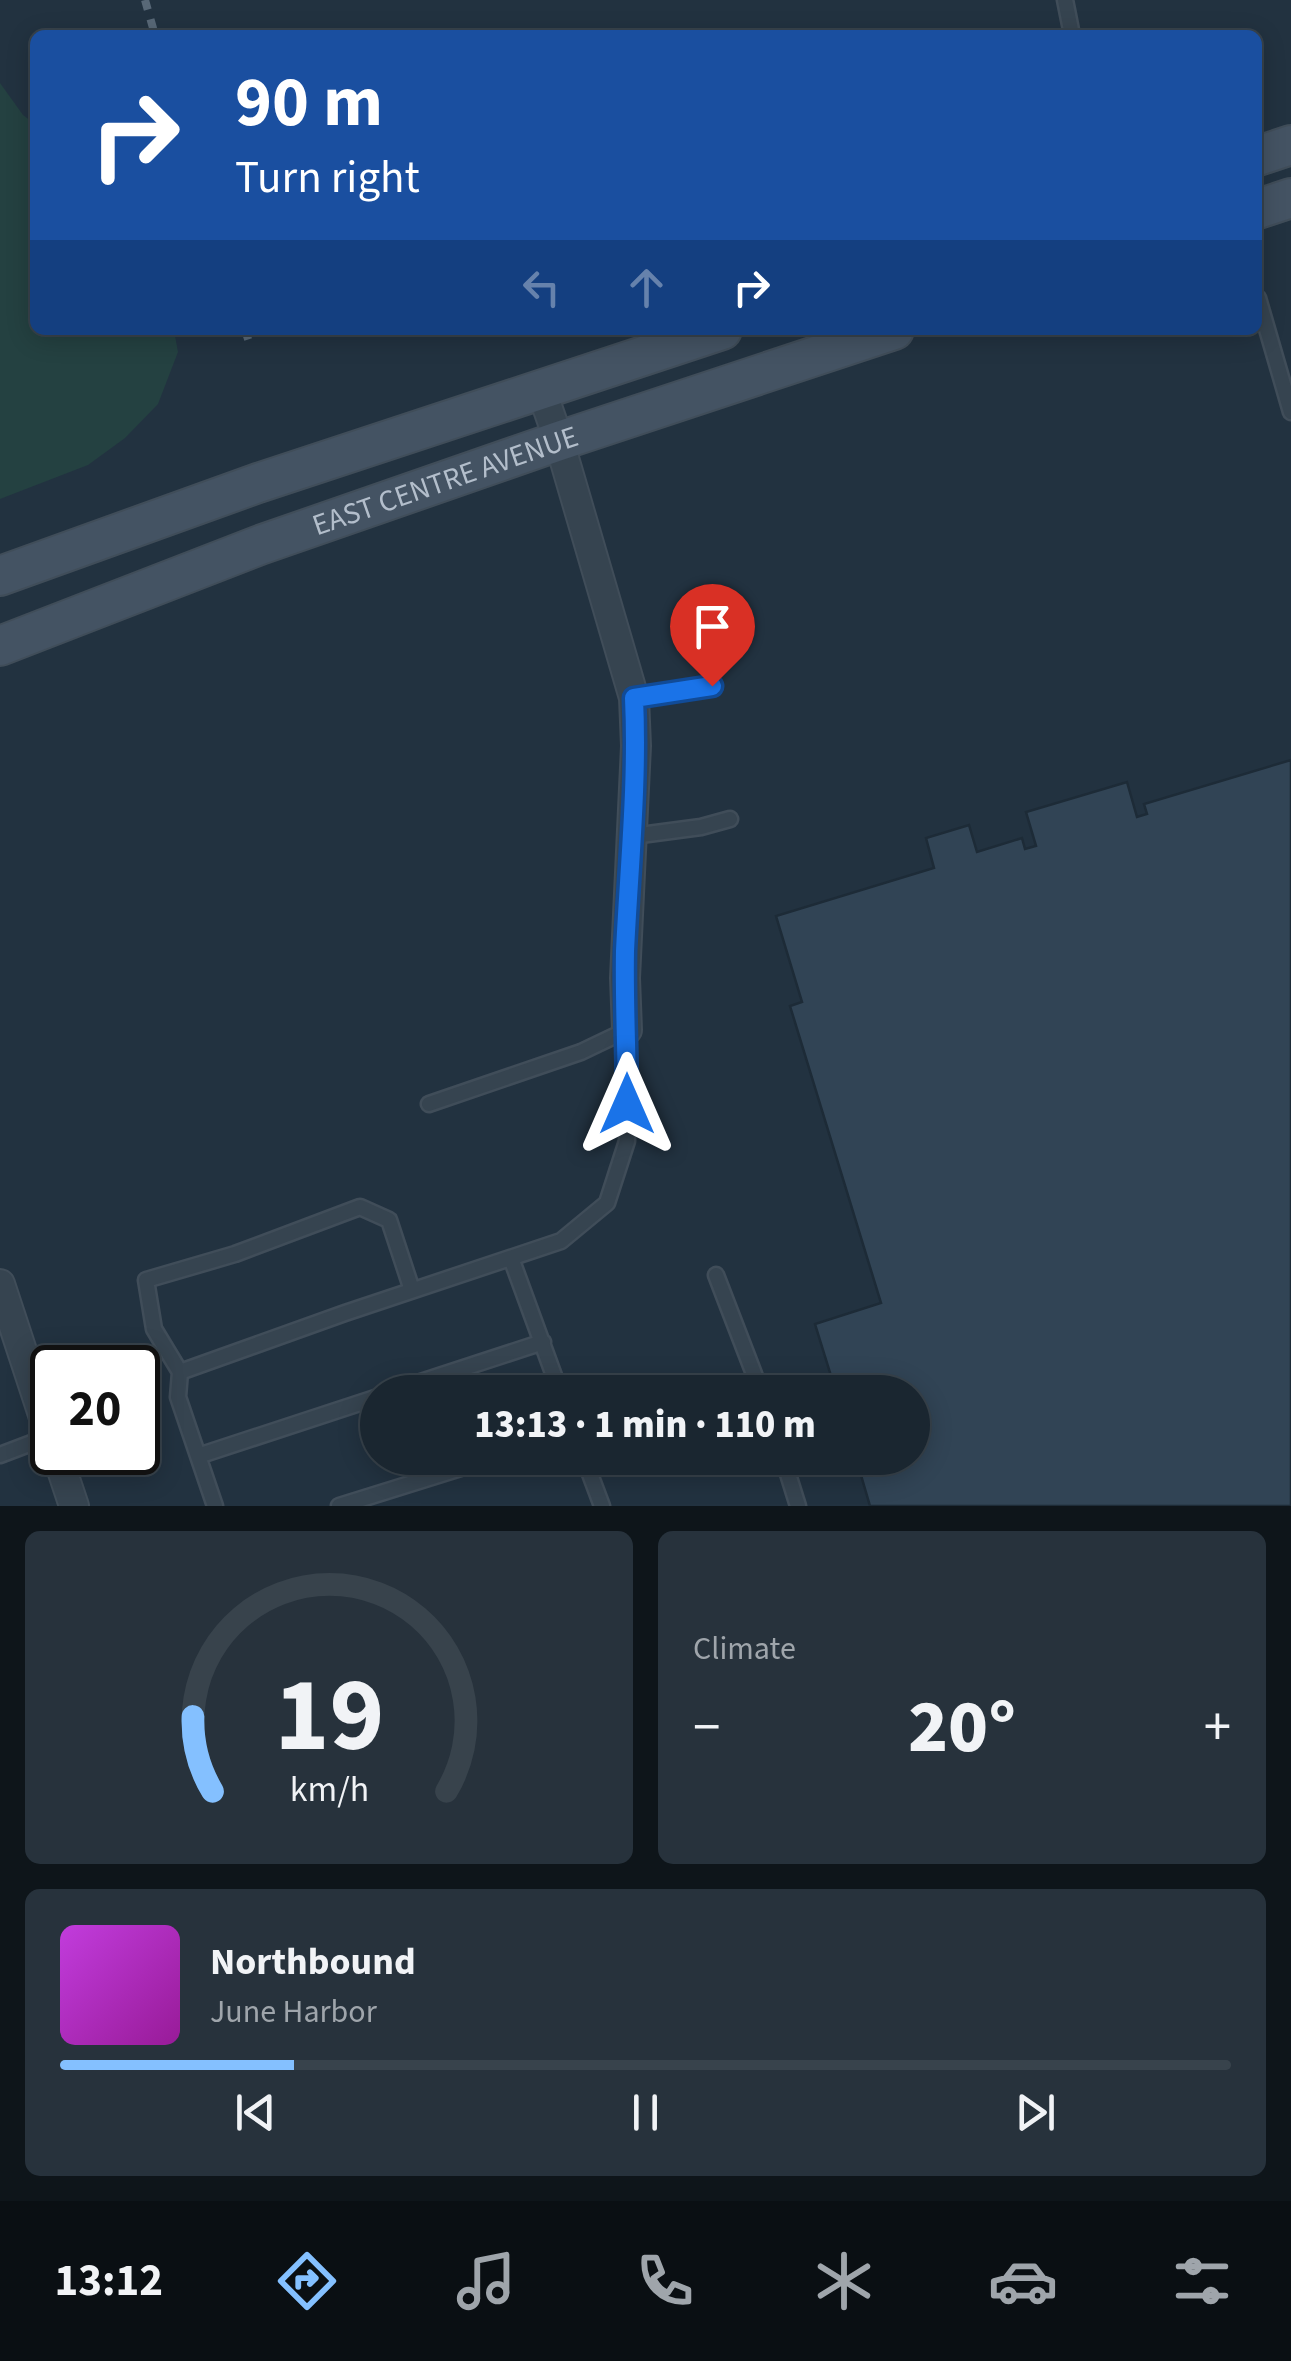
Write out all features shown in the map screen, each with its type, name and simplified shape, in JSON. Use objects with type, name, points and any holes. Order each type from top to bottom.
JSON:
[{"type":"main road","points":[[1262,155],[1291,145]]},
{"type":"main road","points":[[1262,208],[1291,198]]},
{"type":"main road","name":"EAST CENTRE AVENUE","points":[[0,576],[258,482],[707,335]]},
{"type":"main road","name":"EAST CENTRE AVENUE","points":[[0,646],[260,546],[879,335]]},
{"type":"street","points":[[541,389],[634,698],[633,836],[624,978],[627,1030]]},
{"type":"street","points":[[0,1284],[30,1375]]},
{"type":"street","points":[[64,1475],[74,1506]]},
{"type":"lane","points":[[1065,0],[1071,30]]},
{"type":"lane","points":[[1262,312],[1291,412]]},
{"type":"lane","points":[[634,698],[712,686]]},
{"type":"lane","points":[[633,836],[730,819]]},
{"type":"lane","points":[[180,1372],[561,1241],[607,1203],[626,1142],[627,1030],[581,1052],[429,1104]]},
{"type":"lane","points":[[216,1506],[178,1397],[180,1372],[154,1329],[146,1280],[235,1254],[360,1207],[389,1220],[412,1290]]},
{"type":"lane","points":[[511,1258],[554,1375]]},
{"type":"lane","points":[[716,1274],[755,1375]]},
{"type":"lane","points":[[442,1375],[543,1342]]},
{"type":"lane","points":[[198,1456],[360,1403]]},
{"type":"lane","points":[[0,1454],[30,1448]]},
{"type":"lane","points":[[339,1506],[438,1475]]},
{"type":"lane","points":[[590,1475],[602,1506]]},
{"type":"lane","points":[[788,1475],[798,1506]]},
{"type":"green space","points":[[0,83],[30,120],[30,335],[175,335],[178,352],[158,404],[125,438],[88,465],[0,499]]},
{"type":"building","points":[[1291,760],[1291,1506],[870,1506],[861,1475],[930,1475],[930,1375],[831,1375],[815,1324],[881,1303],[790,1006],[802,1002],[776,916],[934,868],[926,838],[969,825],[977,852],[1022,838],[1025,849],[1036,846],[1026,812],[1127,782],[1137,817],[1147,814],[1144,804]]},
{"type":"railway","points":[[145,0],[154,30]]},
{"type":"railway","points":[[247,335],[249,342]]},
{"type":"route","points":[[627,1104],[624,978],[633,836],[634,698],[712,686]]}]
